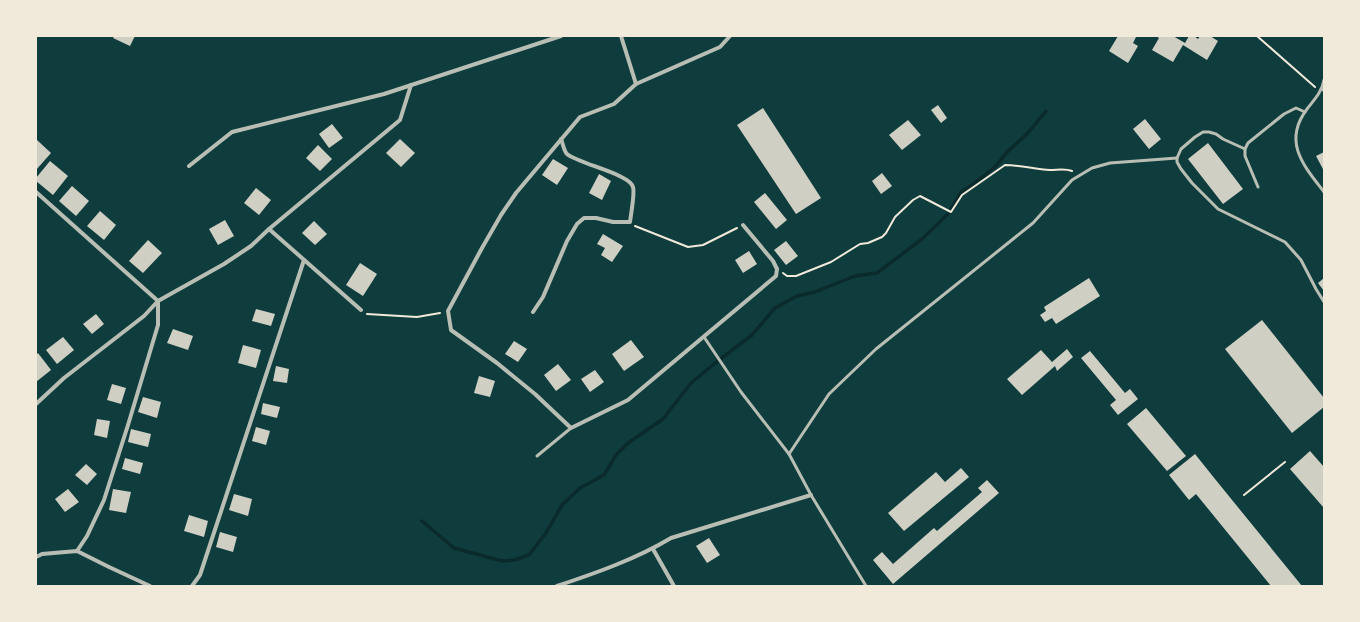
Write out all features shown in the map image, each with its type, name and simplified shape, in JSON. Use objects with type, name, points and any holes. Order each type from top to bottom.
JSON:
[{"type":"street","points":[[189,166],[232,132],[384,94],[561,36]]},
{"type":"street","points":[[621,36],[636,84]]},
{"type":"street","points":[[730,36],[720,47],[636,84],[614,104],[580,117],[516,193],[482,248],[448,311],[451,330],[497,363],[524,385],[571,428],[628,400],[776,276],[777,269],[773,261],[743,225]]},
{"type":"street","points":[[36,404],[64,378],[144,316],[158,301],[224,264],[251,246],[269,229],[400,120],[411,85]]},
{"type":"street","points":[[533,312],[543,297],[567,241],[577,224],[584,218],[596,218],[613,222],[630,222],[633,188],[630,182],[575,159],[566,153],[561,140]]},
{"type":"street","points":[[36,192],[158,301],[158,325],[104,500],[87,536],[77,550]]},
{"type":"street","points":[[269,229],[361,310]]},
{"type":"street","points":[[192,586],[200,574],[304,260]]},
{"type":"street","points":[[557,586],[587,576],[653,549],[671,538],[811,495]]},
{"type":"street","points":[[653,549],[674,586]]},
{"type":"street","points":[[36,557],[42,554],[77,550],[150,586]]},
{"type":"lane","points":[[1324,80],[1322,90],[1299,122],[1297,132],[1297,150],[1306,168],[1324,192]]},
{"type":"lane","points":[[1258,187],[1245,156],[1245,149],[1248,143],[1284,114],[1296,108],[1305,112]]},
{"type":"lane","points":[[1245,149],[1223,139],[1216,134],[1203,132],[1181,150],[1177,158],[1177,162],[1206,199],[1218,209],[1285,242],[1301,260],[1324,302]]},
{"type":"lane","points":[[790,454],[834,388],[876,349],[1014,236],[1033,223],[1072,180],[1092,168],[1110,163],[1177,158]]},
{"type":"lane","points":[[704,337],[741,392],[790,454],[811,495],[866,586]]},
{"type":"lane","points":[[537,456],[571,428]]},
{"type":"path","points":[[1257,36],[1322,90]]},
{"type":"path","points":[[777,269],[787,276],[796,276],[831,262],[860,244],[868,243],[882,237],[895,217],[913,200],[920,196],[951,212],[962,195],[1004,165],[1050,170],[1069,170],[1080,176]]},
{"type":"path","points":[[630,222],[637,228],[688,247],[703,244],[743,225]]},
{"type":"path","points":[[361,310],[366,314],[417,317],[448,311]]},
{"type":"path","points":[[1244,495],[1285,462]]},
{"type":"building","points":[[114,36],[135,36],[130,46],[113,38]]},
{"type":"building","points":[[1118,36],[1136,37],[1133,43],[1138,46],[1128,63],[1109,51]]},
{"type":"building","points":[[1156,36],[1173,36],[1185,43],[1189,36],[1194,36],[1198,39],[1200,36],[1210,36],[1218,41],[1207,60],[1183,45],[1173,62],[1152,50],[1159,38]]},
{"type":"building","points":[[938,105],[947,118],[941,123],[931,110]]},
{"type":"building","points":[[763,108],[821,198],[796,214],[737,125]]},
{"type":"building","points":[[1145,119],[1161,139],[1149,149],[1133,129]]},
{"type":"building","points":[[908,120],[921,135],[902,150],[889,135]]},
{"type":"building","points":[[332,124],[343,138],[329,148],[319,134]]},
{"type":"building","points":[[400,139],[415,153],[401,167],[386,153]]},
{"type":"building","points":[[37,140],[51,153],[36,170],[36,142]]},
{"type":"building","points":[[1208,143],[1243,189],[1223,204],[1188,159]]},
{"type":"building","points":[[318,145],[332,159],[320,171],[306,158]]},
{"type":"building","points":[[1324,152],[1324,171],[1316,156]]},
{"type":"building","points":[[553,159],[568,168],[557,185],[542,175]]},
{"type":"building","points":[[50,161],[68,176],[53,195],[36,181],[36,178]]},
{"type":"building","points":[[882,173],[892,186],[881,194],[872,181]]},
{"type":"building","points":[[599,174],[611,181],[602,200],[589,193]]},
{"type":"building","points":[[72,186],[89,201],[76,216],[59,201]]},
{"type":"building","points":[[256,188],[271,200],[259,215],[244,203]]},
{"type":"building","points":[[765,193],[787,220],[776,229],[754,202]]},
{"type":"building","points":[[100,211],[116,225],[104,240],[87,226]]},
{"type":"building","points":[[225,220],[234,236],[218,245],[209,229]]},
{"type":"building","points":[[314,221],[327,234],[315,245],[302,233]]},
{"type":"building","points":[[603,234],[623,246],[612,262],[601,255],[605,248],[597,244]]},
{"type":"building","points":[[148,240],[162,253],[143,273],[129,261]]},
{"type":"building","points":[[786,241],[798,256],[786,265],[774,250]]},
{"type":"building","points":[[749,251],[757,264],[743,273],[735,260]]},
{"type":"building","points":[[360,263],[377,274],[363,296],[346,285]]},
{"type":"building","points":[[1089,278],[1100,296],[1056,324],[1052,318],[1045,322],[1040,315],[1046,311],[1044,307]]},
{"type":"building","points":[[1324,278],[1324,291],[1318,283]]},
{"type":"building","points":[[256,309],[275,314],[271,326],[252,321]]},
{"type":"building","points":[[96,314],[104,324],[92,334],[83,324]]},
{"type":"building","points":[[1262,320],[1324,398],[1324,407],[1292,433],[1225,349]]},
{"type":"building","points":[[173,329],[193,336],[188,350],[167,343]]},
{"type":"building","points":[[63,337],[74,350],[57,364],[46,350]]},
{"type":"building","points":[[631,340],[644,357],[624,371],[612,354]]},
{"type":"building","points":[[514,341],[527,349],[518,362],[505,354]]},
{"type":"building","points":[[243,345],[261,350],[256,368],[238,363]]},
{"type":"building","points":[[1067,349],[1073,357],[1057,371],[1055,366],[1022,395],[1007,379],[1041,350],[1052,362]]},
{"type":"building","points":[[1090,351],[1125,393],[1130,389],[1138,399],[1118,415],[1110,405],[1116,400],[1081,358]]},
{"type":"building","points":[[38,353],[51,370],[36,382],[36,355]]},
{"type":"building","points":[[558,364],[571,380],[556,391],[544,375]]},
{"type":"building","points":[[276,366],[289,369],[287,383],[273,381]]},
{"type":"building","points":[[595,370],[604,382],[590,392],[581,379]]},
{"type":"building","points":[[479,376],[495,381],[490,397],[474,393]]},
{"type":"building","points":[[112,384],[126,388],[121,404],[107,400]]},
{"type":"building","points":[[143,397],[161,402],[157,418],[138,412]]},
{"type":"building","points":[[263,403],[280,407],[277,418],[261,414]]},
{"type":"building","points":[[1146,408],[1186,456],[1167,471],[1127,424]]},
{"type":"building","points":[[97,419],[110,421],[107,438],[94,435]]},
{"type":"building","points":[[256,427],[270,431],[266,445],[252,441]]},
{"type":"building","points":[[131,429],[151,434],[148,447],[128,442]]},
{"type":"building","points":[[1310,451],[1324,467],[1324,508],[1290,469]]},
{"type":"building","points":[[1195,454],[1302,586],[1271,586],[1196,494],[1189,500],[1169,475]]},
{"type":"building","points":[[125,458],[143,463],[140,474],[122,469]]},
{"type":"building","points":[[86,464],[97,474],[87,485],[75,475]]},
{"type":"building","points":[[961,468],[969,477],[904,531],[888,513],[936,472],[945,482]]},
{"type":"building","points":[[987,480],[999,493],[893,584],[873,560],[882,552],[893,564],[934,528],[937,531],[982,492],[978,488]]},
{"type":"building","points":[[68,489],[79,502],[65,512],[55,499]]},
{"type":"building","points":[[113,489],[131,492],[126,513],[109,510]]},
{"type":"building","points":[[234,494],[252,499],[248,516],[229,510]]},
{"type":"building","points":[[189,515],[208,521],[204,537],[184,531]]},
{"type":"building","points":[[220,532],[237,537],[233,552],[216,547]]},
{"type":"building","points":[[709,538],[720,555],[707,563],[696,546]]},
{"type":"waterway","points":[[422,521],[454,548],[502,561],[515,560],[529,555],[546,533],[562,505],[580,488],[604,475],[616,455],[628,443],[663,419],[691,383],[752,335],[775,308],[797,296],[815,292],[855,276],[877,273],[922,239],[949,213],[961,192],[995,167],[1007,152],[1028,133],[1046,111]]}]
